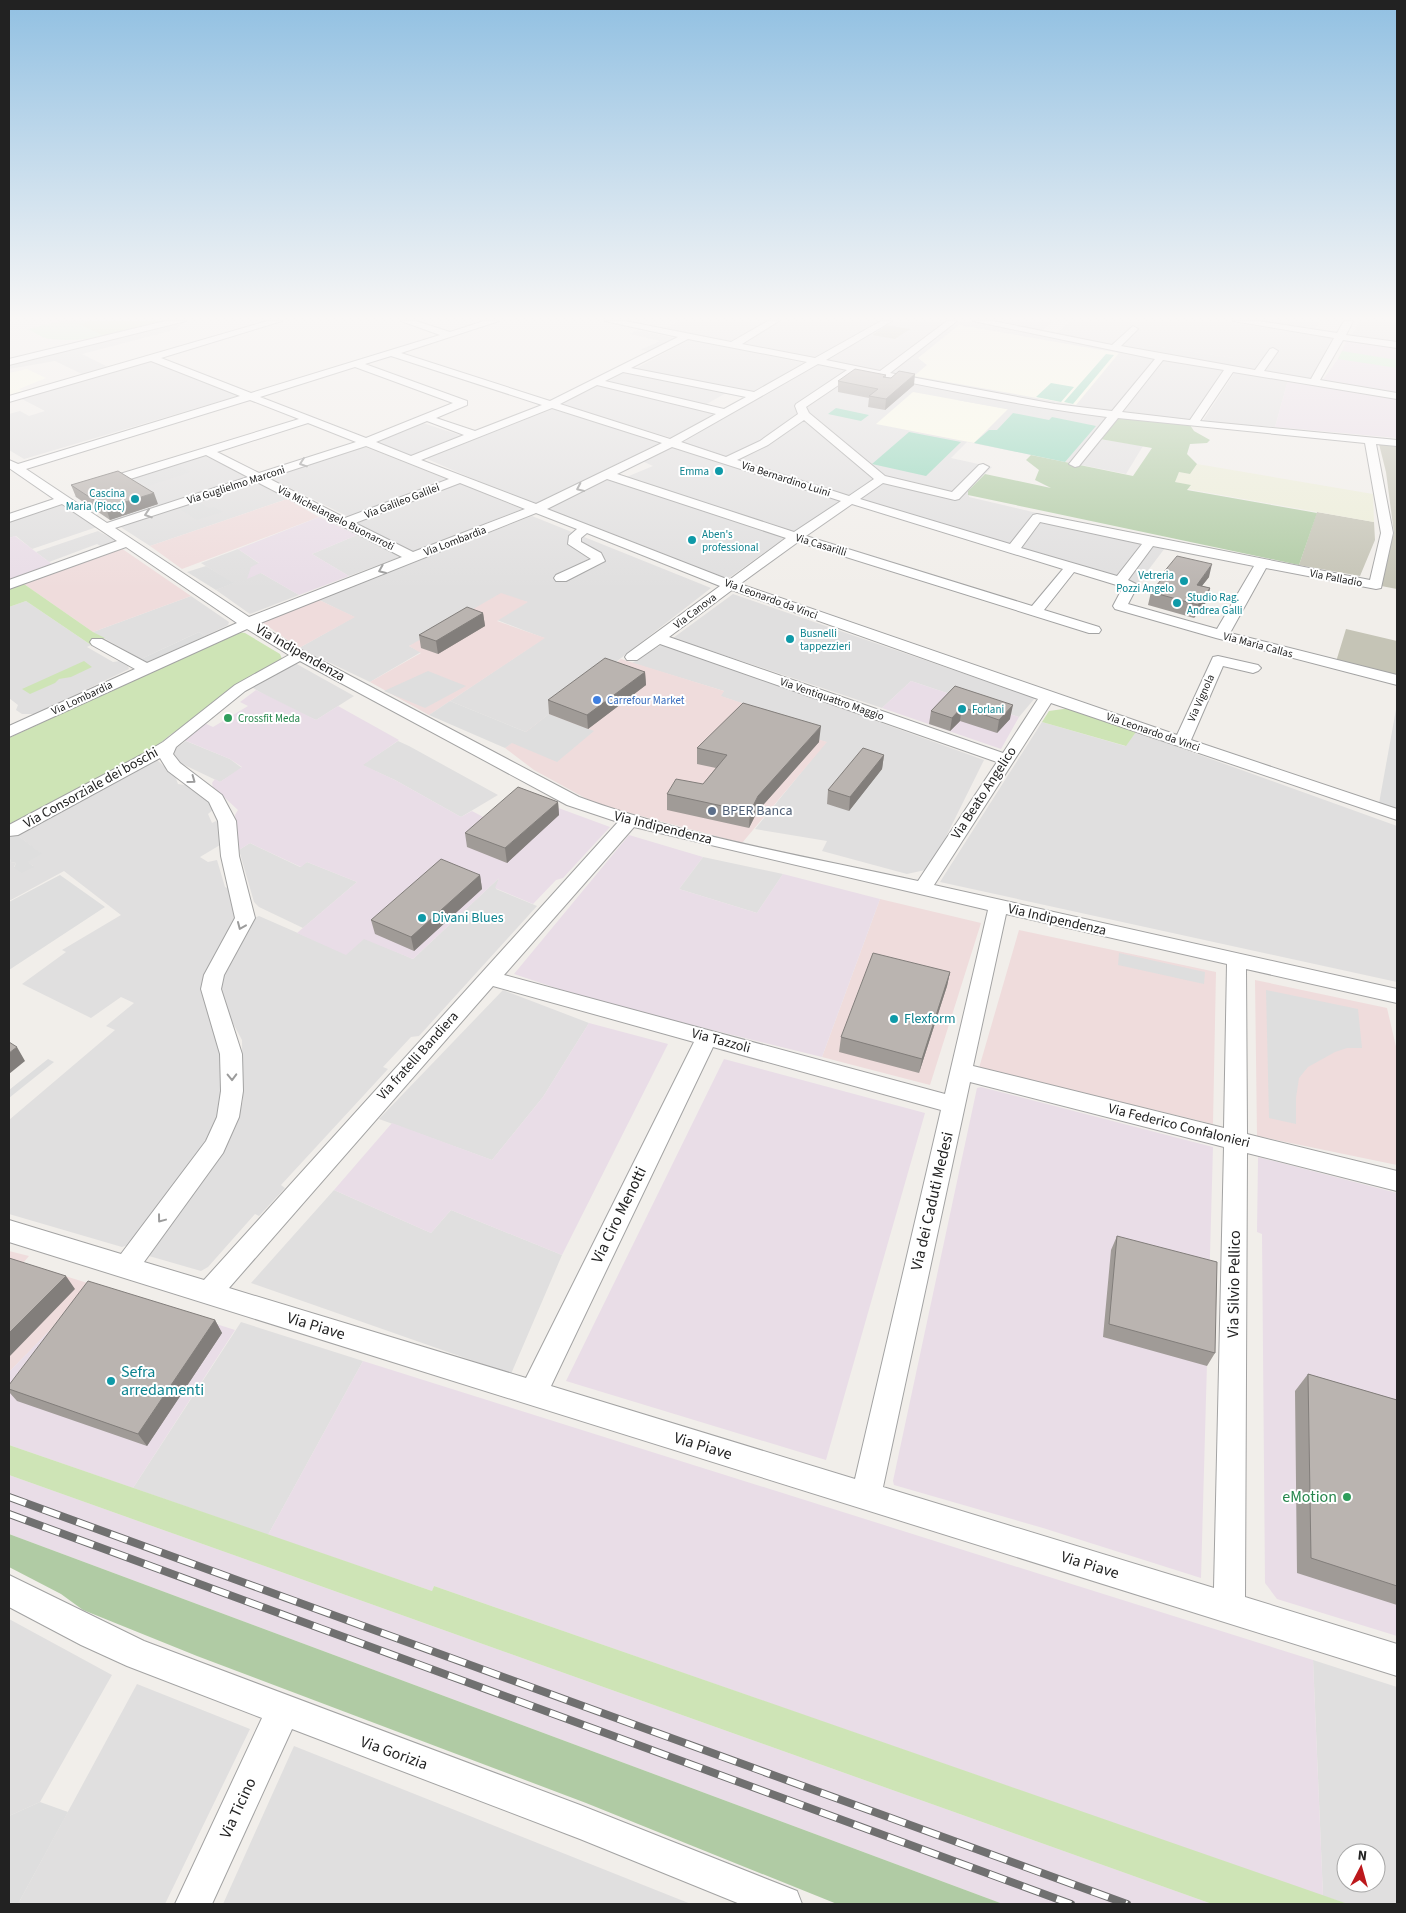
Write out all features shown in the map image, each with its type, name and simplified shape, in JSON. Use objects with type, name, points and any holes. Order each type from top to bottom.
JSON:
[{"type":"street","points":[[13,465],[201,410]]},
{"type":"street","name":"Via Leonardo da Vinci","points":[[287,410],[730,585],[1047,696],[1397,815]]},
{"type":"street","name":"Via Guglielmo Marconi","points":[[107,527],[366,442],[446,410]]},
{"type":"street","points":[[410,460],[537,410]]},
{"type":"street","name":"Via Bernardino Luini","points":[[567,410],[850,500],[1120,582]]},
{"type":"street","points":[[715,410],[726,413]]},
{"type":"street","name":"Via Lombardia","points":[[13,725],[146,669],[248,622],[536,510],[671,443],[731,410]]},
{"type":"street","points":[[802,410],[804,415],[881,479],[954,496],[984,467]]},
{"type":"street","points":[[1081,410],[1193,424],[1397,443]]},
{"type":"street","points":[[1075,464],[1117,410]]},
{"type":"street","points":[[1193,424],[1202,410]]},
{"type":"street","points":[[728,460],[764,443],[804,415]]},
{"type":"street","points":[[427,418],[476,435]]},
{"type":"street","points":[[9,518],[72,494],[310,419]]},
{"type":"street","name":"Via Palladio","points":[[1262,564],[1376,585],[1387,533],[1370,441]]},
{"type":"street","name":"Via Michelangelo Buonarroti","points":[[207,451],[412,557]]},
{"type":"street","name":"Via Indipendenza","points":[[13,465],[72,494],[107,527],[128,542],[300,655],[555,792],[594,809],[629,821],[998,907],[1397,996]]},
{"type":"street","name":"Via Casarilli","points":[[608,475],[796,537],[1094,630]]},
{"type":"street","name":"Via Galileo Galilei","points":[[345,522],[459,479]]},
{"type":"street","name":"Via Canova","points":[[632,657],[796,537],[881,479]]},
{"type":"street","points":[[1013,549],[1038,518],[1262,564],[1221,635]]},
{"type":"street","points":[[561,578],[598,561],[596,556],[574,544],[575,536],[585,529]]},
{"type":"street","points":[[9,585],[128,542]]},
{"type":"street","points":[[1120,582],[1150,542]]},
{"type":"street","points":[[1035,612],[1071,567]]},
{"type":"street","name":"Via Maria Callas","points":[[1120,582],[1131,585],[1120,606],[1221,635],[1397,680]]},
{"type":"street","name":"Via Ventiquattro Maggio","points":[[658,638],[1005,759]]},
{"type":"street","points":[[98,642],[146,669]]},
{"type":"street","name":"Via Consorziale dei boschi","points":[[12,831],[169,745],[249,683],[300,655]]},
{"type":"street","name":"Via Vignola","points":[[1182,742],[1218,660],[1253,668]]},
{"type":"street","name":"Via Beato Angelico","points":[[922,889],[1047,696]]},
{"type":"street","name":"Via Consorziale dei boschi","points":[[126,1267],[215,1146],[228,1117],[232,1091],[230,1054],[211,989],[214,976],[243,924],[244,907],[230,856],[225,814],[210,793],[174,767],[167,759],[165,754],[169,745]]},
{"type":"street","name":"Via fratelli Bandiera","points":[[208,1293],[629,821]]},
{"type":"street","name":"Via dei Caduti Medesi","points":[[866,1496],[998,907]]},
{"type":"street","name":"Via Silvio Pellico","points":[[1229,1608],[1236,1140],[1235,984],[1237,961]]},
{"type":"street","name":"Via Tazzoli","points":[[489,978],[954,1105]]},
{"type":"street","name":"Via Ciro Menotti","points":[[533,1393],[707,1037]]},
{"type":"street","name":"Via Federico Confalonieri","points":[[961,1071],[1397,1181]]},
{"type":"street","name":"Via Piave","points":[[9,1231],[1397,1660]]},
{"type":"street","name":"Via Gorizia","points":[[9,1590],[92,1634],[138,1655],[580,1822],[784,1904]]},
{"type":"street","name":"Via Ticino","points":[[193,1904],[283,1711]]},
{"type":"shaded area","points":[[44,410],[189,410],[24,459],[9,450],[9,414],[20,411],[29,416],[45,411]]},
{"type":"shaded area","points":[[550,410],[557,410],[660,443],[533,505],[425,458]]},
{"type":"shaded area","points":[[579,410],[699,410],[717,415],[672,438]]},
{"type":"shaded area","points":[[733,410],[1085,410],[1117,416],[1100,439],[1143,446],[1126,474],[967,442],[951,458],[992,467],[968,491],[969,497],[1168,544],[1137,585],[674,443]]},
{"type":"shaded area","points":[[892,410],[1007,410],[974,443],[876,424]]},
{"type":"shaded area","points":[[1012,410],[1043,410],[1038,415]]},
{"type":"shaded area","points":[[1089,410],[1200,410],[1192,423]]},
{"type":"shaded area","points":[[1210,410],[1280,410],[1275,427],[1202,422]]},
{"type":"shaded area","points":[[1280,410],[1397,410],[1397,438],[1275,427]]},
{"type":"shaded area","points":[[423,423],[463,436],[412,456],[373,443],[378,438]]},
{"type":"shaded area","points":[[1379,444],[1397,446],[1397,589],[1376,585],[1394,533],[1386,472]]},
{"type":"shaded area","points":[[365,447],[446,479],[349,517],[270,478]]},
{"type":"shaded area","points":[[671,447],[842,500],[794,533],[624,478],[653,466],[642,461]]},
{"type":"shaded area","points":[[205,456],[250,478],[115,523],[74,496]]},
{"type":"shaded area","points":[[1197,464],[1373,494],[1374,522],[1187,489],[1191,486],[1175,482],[1179,472],[1190,474]]},
{"type":"shaded area","points":[[177,465],[191,472],[148,486],[135,478]]},
{"type":"shaded area","points":[[609,479],[786,537],[726,580],[544,510]]},
{"type":"shaded area","points":[[256,482],[287,499],[150,546],[119,526]]},
{"type":"shaded area","points":[[460,483],[522,509],[414,552],[357,523]]},
{"type":"shaded area","points":[[287,499],[319,517],[182,569],[150,546]]},
{"type":"shaded area","points":[[198,501],[208,508],[214,507],[223,512],[197,520],[178,508]]},
{"type":"shaded area","points":[[64,504],[97,527],[32,549],[16,536],[9,538],[9,522]]},
{"type":"shaded area","points":[[1317,512],[1374,522],[1375,540],[1360,576],[1299,565]]},
{"type":"shaded area","points":[[532,516],[711,588],[526,732],[450,701],[544,638],[497,620],[527,601],[409,646],[421,652],[370,682],[299,648],[354,617],[317,599]]},
{"type":"shaded area","points":[[319,517],[357,535],[312,554],[349,576],[299,595],[261,573],[247,579],[251,567],[259,563],[238,549]]},
{"type":"shaded area","points":[[98,531],[117,541],[102,547],[97,544],[49,562],[36,552]]},
{"type":"shaded area","points":[[357,535],[402,556],[349,576],[312,554]]},
{"type":"shaded area","points":[[15,536],[53,565],[9,581],[9,538]]},
{"type":"shaded area","points":[[121,548],[191,596],[93,632],[24,584]]},
{"type":"shaded area","points":[[238,549],[260,564],[261,573],[299,595],[250,614],[216,590],[233,583],[201,563]]},
{"type":"shaded area","points":[[206,566],[234,583],[216,590],[187,572]]},
{"type":"shaded area","points":[[501,593],[528,602],[497,621],[545,638],[429,715],[370,682],[421,653],[409,646]]},
{"type":"shaded area","points":[[733,594],[1035,698],[1019,717],[911,681],[882,708],[673,638]]},
{"type":"shaded area","points":[[191,596],[229,622],[228,625],[205,636],[199,632],[141,659],[93,632]]},
{"type":"shaded area","points":[[317,599],[355,617],[299,648],[262,622]]},
{"type":"shaded area","points":[[26,601],[91,645],[87,647],[113,662],[120,661],[128,666],[129,669],[35,714],[22,714],[16,710],[18,705],[9,698],[9,607]]},
{"type":"shaded area","points":[[1346,629],[1397,641],[1397,679],[1335,665]]},
{"type":"shaded area","points":[[199,632],[205,636],[147,662],[141,659]]},
{"type":"shaded area","points":[[663,644],[984,760],[930,869],[907,874],[822,851],[827,841],[755,829],[826,742],[780,728],[787,718],[720,696],[724,691],[632,663]]},
{"type":"shaded area","points":[[621,659],[724,691],[721,696],[787,718],[780,728],[827,742],[742,843],[596,804],[534,770],[505,748]]},
{"type":"shaded area","points":[[295,663],[354,696],[316,720],[276,702],[250,686]]},
{"type":"shaded area","points":[[428,671],[466,686],[425,708],[384,691]]},
{"type":"shaded area","points":[[911,681],[1019,717],[1001,749],[882,708]]},
{"type":"shaded area","points":[[256,690],[316,720],[338,706],[399,740],[363,765],[395,780],[461,817],[472,811],[485,818],[515,792],[610,827],[563,878],[556,880],[533,904],[495,888],[499,878],[413,959],[364,939],[346,955],[297,933],[357,882],[307,862],[301,867],[250,843],[239,850],[235,815],[238,810],[213,787],[212,783],[215,779],[220,782],[242,767],[230,759],[184,740],[204,723],[213,727],[248,706],[240,702]]},
{"type":"shaded area","points":[[450,701],[526,732],[549,714],[594,731],[557,762],[512,743],[505,748],[429,715]]},
{"type":"shaded area","points":[[1397,704],[1397,815],[1378,809]]},
{"type":"shaded area","points":[[1042,722],[1125,746],[1136,732],[1397,826],[1397,982],[940,882]]},
{"type":"shaded area","points":[[186,741],[230,759],[242,768],[220,782],[176,761],[174,756],[175,749]]},
{"type":"shaded area","points":[[398,741],[498,795],[461,817],[395,780],[362,765]]},
{"type":"shaded area","points":[[156,759],[175,776],[178,784],[191,786],[202,794],[215,808],[208,814],[212,823],[220,819],[220,845],[200,857],[208,862],[217,860],[225,887],[232,890],[237,915],[217,954],[223,1107],[209,1141],[134,1243],[122,1247],[9,1214],[9,1120],[115,1030],[106,1026],[134,1003],[121,997],[91,1018],[22,984],[66,952],[62,950],[121,915],[64,871],[9,901],[9,856],[11,862],[16,863],[14,867],[33,866],[27,862],[41,854],[16,834]]},
{"type":"shaded area","points":[[12,831],[42,854],[28,862],[34,867],[22,873],[14,868],[16,863],[11,862],[9,856],[9,833]]},
{"type":"shaded area","points":[[629,835],[703,857],[679,889],[757,913],[783,874],[880,899],[822,1057],[595,1001],[514,974]]},
{"type":"shaded area","points":[[250,843],[300,867],[307,862],[357,882],[303,928],[259,907],[254,902],[239,850]]},
{"type":"shaded area","points":[[703,857],[783,874],[757,913],[679,889]]},
{"type":"shaded area","points":[[60,875],[105,907],[9,970],[9,902]]},
{"type":"shaded area","points":[[499,878],[496,889],[537,906],[419,1036],[411,1037],[383,1067],[388,1069],[281,1185],[285,1188],[259,1216],[255,1214],[208,1267],[201,1271],[149,1256],[236,1126],[243,1100],[242,1040],[228,1014],[221,982],[228,965],[254,918],[259,916],[346,954],[364,938],[413,959]]},
{"type":"shaded area","points":[[880,899],[981,923],[930,1085],[822,1057]]},
{"type":"shaded area","points":[[1019,930],[1216,972],[1213,1124],[979,1068]]},
{"type":"shaded area","points":[[1119,953],[1205,972],[1204,984],[1118,965]]},
{"type":"shaded area","points":[[1255,980],[1387,1008],[1397,1051],[1397,1165],[1257,1136]]},
{"type":"shaded area","points":[[503,990],[589,1023],[543,1097],[492,1160],[379,1119]]},
{"type":"shaded area","points":[[1266,990],[1358,1009],[1362,1048],[1347,1048],[1335,1052],[1308,1067],[1299,1078],[1296,1098],[1296,1124],[1269,1118]]},
{"type":"shaded area","points":[[589,1023],[668,1044],[562,1255],[451,1210],[431,1233],[334,1190],[392,1123],[492,1160],[543,1097]]},
{"type":"shaded area","points":[[48,1059],[54,1062],[9,1098],[9,1090]]},
{"type":"shaded area","points":[[724,1059],[925,1113],[826,1460],[566,1381]]},
{"type":"shaded area","points":[[981,1087],[1213,1147],[1201,1578],[1043,1528],[894,1485],[893,1481],[977,1088]]},
{"type":"shaded area","points":[[1258,1157],[1397,1193],[1397,1636],[1277,1599],[1265,1583],[1262,1234],[1257,1232]]},
{"type":"shaded area","points":[[334,1190],[431,1233],[451,1210],[562,1255],[511,1374],[251,1283]]},
{"type":"shaded area","points":[[9,1251],[29,1256],[23,1263],[94,1285],[9,1372]]},
{"type":"shaded area","name":"Sefra arredamenti","points":[[94,1285],[235,1330],[133,1488],[9,1445],[9,1372]]},
{"type":"shaded area","points":[[241,1322],[363,1361],[268,1535],[133,1488]]},
{"type":"shaded area","points":[[363,1361],[1313,1660],[1323,1896],[434,1586],[432,1591],[268,1535]]},
{"type":"shaded area","points":[[9,1475],[1212,1904],[1003,1904],[9,1534]]},
{"type":"shaded area","points":[[9,1619],[112,1675],[40,1802],[9,1816]]},
{"type":"shaded area","points":[[1313,1660],[1397,1687],[1397,1904],[1348,1904],[1323,1896]]},
{"type":"shaded area","points":[[137,1684],[250,1729],[165,1904],[18,1904]]},
{"type":"shaded area","points":[[294,1746],[691,1904],[223,1904]]},
{"type":"shaded area","points":[[40,1802],[68,1812],[18,1904],[9,1904],[9,1816]]},
{"type":"green space","points":[[833,410],[847,410],[869,415],[861,421],[828,414]]},
{"type":"green space","points":[[1013,413],[1049,420],[1052,417],[1096,426],[1065,462],[974,443],[989,430],[997,430]]},
{"type":"green space","points":[[1116,417],[1190,425],[1194,431],[1210,440],[1207,443],[1190,444],[1187,454],[1197,464],[1190,474],[1179,472],[1175,482],[1191,485],[1187,490],[1317,513],[1299,565],[968,495],[968,491],[985,474],[1051,488],[1035,480],[1039,470],[1026,460],[1031,455],[1133,476],[1152,448],[1100,439]]},
{"type":"green space","points":[[909,432],[961,442],[926,476],[872,464]]},
{"type":"green space","points":[[24,584],[93,632],[105,638],[91,645],[26,601],[9,607],[9,589]]},
{"type":"green space","points":[[237,632],[245,633],[280,654],[282,659],[170,735],[145,756],[9,824],[9,738]]},
{"type":"green space","points":[[84,661],[92,667],[71,677],[59,679],[55,683],[30,694],[22,689]]},
{"type":"green space","points":[[1070,708],[1136,732],[1126,746],[1042,722],[1049,711]]},
{"type":"green space","points":[[9,1445],[432,1591],[434,1586],[1348,1904],[1212,1904],[9,1475]]},
{"type":"green space","points":[[9,1534],[1003,1904],[837,1904],[586,1803],[197,1656],[83,1610],[61,1594],[9,1567]]},
{"type":"building","points":[[118,471],[154,493],[106,508],[71,485]]},
{"type":"building","points":[[1177,556],[1212,564],[1197,585],[1210,588],[1198,605],[1151,592],[1166,574],[1163,573]]},
{"type":"building","points":[[467,607],[483,613],[436,641],[419,635]]},
{"type":"building","points":[[605,658],[645,672],[587,715],[548,700]]},
{"type":"building","points":[[955,686],[1013,705],[999,720],[962,707],[952,718],[931,711]]},
{"type":"building","points":[[743,703],[821,726],[758,796],[750,812],[667,794],[676,779],[703,784],[727,755],[697,748]]},
{"type":"building","points":[[863,748],[884,755],[850,797],[828,790]]},
{"type":"building","points":[[518,787],[558,802],[505,848],[465,833]]},
{"type":"building","points":[[441,859],[480,875],[411,937],[371,920]]},
{"type":"building","name":"Flexform","points":[[873,953],[950,972],[922,1059],[841,1037]]},
{"type":"building","points":[[9,1042],[17,1047],[9,1053]]},
{"type":"building","points":[[1117,1236],[1217,1262],[1215,1353],[1109,1324]]},
{"type":"building","points":[[9,1258],[66,1276],[9,1333]]},
{"type":"building","name":"Sefra arredamenti","points":[[88,1281],[215,1320],[138,1434],[9,1389],[9,1385]]},
{"type":"building","name":"eMotion","points":[[1308,1374],[1397,1400],[1397,1586],[1311,1558]]},
{"type":"railway","points":[[9,1497],[1127,1904]]},
{"type":"railway","points":[[9,1514],[1071,1904]]},
{"type":"place","name":"Emma","points":[[719,471]]},
{"type":"place","name":"Cascina Maria (Piocc)","points":[[135,499]]},
{"type":"place","name":"Aben's professional","points":[[692,540]]},
{"type":"place","name":"Vetreria Pozzi Angelo","points":[[1184,581]]},
{"type":"place","name":"Studio Rag. Andrea Galli","points":[[1177,603]]},
{"type":"place","name":"Busnelli tappezzieri","points":[[790,639]]},
{"type":"place","name":"Carrefour Market","points":[[597,700]]},
{"type":"place","name":"Forlani","points":[[962,709]]},
{"type":"place","name":"Crossfit Meda","points":[[228,718]]},
{"type":"place","name":"BPER Banca","points":[[712,811]]},
{"type":"place","name":"Divani Blues","points":[[422,918]]},
{"type":"place","name":"Flexform","points":[[894,1019]]},
{"type":"place","name":"Sefra arredamenti","points":[[111,1381]]},
{"type":"place","name":"eMotion","points":[[1347,1497]]}]
